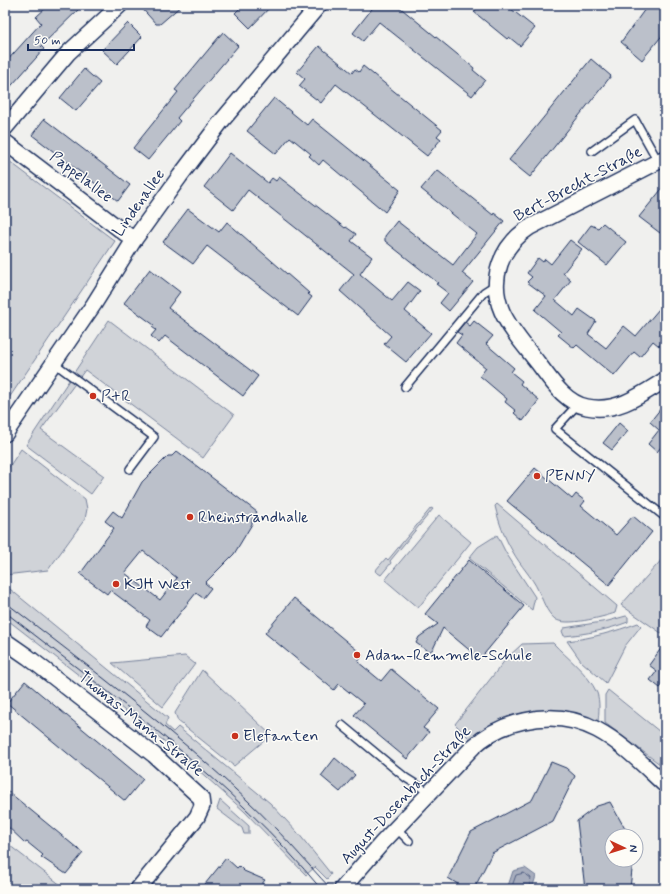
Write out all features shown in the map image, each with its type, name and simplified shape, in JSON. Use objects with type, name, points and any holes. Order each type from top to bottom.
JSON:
[{"type":"street","points":[[5,128],[68,53],[120,5]]},
{"type":"street","name":"Lindenallee","points":[[5,434],[54,363],[134,240],[220,123],[319,5]]},
{"type":"street","name":"Pappelallee","points":[[5,142],[134,240]]},
{"type":"street","name":"Bert-Brecht-Straße","points":[[661,160],[519,234],[509,245],[503,257],[495,285],[496,299],[502,313],[520,340],[560,391],[571,401],[586,407],[602,408],[620,406],[665,380]]},
{"type":"street","name":"Thomas-Mann-Straße","points":[[5,641],[28,657],[154,756],[201,798],[202,806],[197,817],[138,889]]},
{"type":"street","name":"August-Dosenbach-Straße","points":[[342,889],[468,751],[488,735],[517,722],[547,717],[582,722],[599,730],[629,751],[665,786]]},
{"type":"lane","points":[[592,151],[635,120],[661,160]]},
{"type":"lane","points":[[405,387],[484,292],[495,285]]},
{"type":"lane","points":[[54,363],[154,437],[130,469]]},
{"type":"lane","points":[[578,404],[555,429],[665,517]]},
{"type":"lane","points":[[342,725],[406,778],[430,793]]},
{"type":"lane","points":[[397,829],[408,842]]},
{"type":"shaded area","points":[[5,158],[115,241],[5,404]]},
{"type":"shaded area","points":[[109,320],[234,415],[203,458],[85,370],[41,430],[104,476],[91,494],[26,445]]},
{"type":"shaded area","points":[[21,449],[85,499],[87,509],[85,519],[48,570],[5,575],[5,473]]},
{"type":"shaded area","points":[[497,504],[617,606],[615,613],[575,622],[560,621],[555,619],[547,609],[535,585],[507,541],[495,506]]},
{"type":"shaded area","points":[[431,508],[433,509],[390,561],[391,563],[381,575],[375,571],[386,558],[388,560]]},
{"type":"shaded area","points":[[439,515],[471,542],[418,608],[385,580]]},
{"type":"shaded area","points":[[497,535],[506,553],[535,597],[532,610],[469,558],[478,547]]},
{"type":"shaded area","points":[[665,556],[665,634],[664,635],[621,605]]},
{"type":"shaded area","points":[[5,585],[168,718],[165,725],[173,732],[178,727],[270,803],[298,833],[331,874],[327,879],[315,867],[306,875],[244,811],[177,751],[5,618]]},
{"type":"shaded area","points":[[626,616],[628,617],[628,622],[588,633],[564,636],[562,631],[564,628],[608,621]]},
{"type":"shaded area","points":[[638,623],[641,626],[625,646],[606,683],[581,661],[567,641],[603,634]]},
{"type":"shaded area","points":[[553,643],[583,672],[593,686],[599,700],[598,721],[560,713],[521,713],[496,722],[472,741],[455,724],[506,659],[522,644]]},
{"type":"shaded area","points":[[185,656],[195,664],[163,707],[112,663]]},
{"type":"shaded area","points":[[202,670],[271,735],[234,766],[178,721],[175,713]]},
{"type":"shaded area","points":[[608,690],[665,736],[665,768],[605,723],[605,695]]},
{"type":"shaded area","points":[[220,800],[249,826],[249,834],[244,834],[242,828],[217,809]]},
{"type":"shaded area","points":[[5,842],[66,889],[5,889]]},
{"type":"water","points":[[525,868],[536,876],[532,889],[507,889],[513,871]]},
{"type":"building","points":[[49,5],[83,5],[41,46],[44,49],[5,93],[5,63],[41,23],[36,17]]},
{"type":"building","points":[[139,5],[182,5],[160,24],[156,24]]},
{"type":"building","points":[[243,5],[272,5],[250,28],[235,13]]},
{"type":"building","points":[[375,5],[397,5],[474,68],[473,70],[485,80],[472,96],[379,22],[363,41],[353,33]]},
{"type":"building","points":[[480,5],[506,5],[535,28],[520,46],[509,37],[507,39],[474,12]]},
{"type":"building","points":[[648,5],[665,5],[665,32],[642,60],[621,42]]},
{"type":"building","points":[[128,23],[142,37],[117,64],[102,50]]},
{"type":"building","points":[[223,32],[238,46],[177,118],[180,121],[148,160],[133,148],[178,92],[175,90]]},
{"type":"building","points":[[319,46],[352,73],[355,69],[359,72],[363,66],[442,130],[437,136],[441,139],[427,156],[336,84],[321,103],[299,86],[305,79],[297,72]]},
{"type":"building","points":[[591,59],[611,76],[530,177],[509,160]]},
{"type":"building","points":[[84,69],[100,83],[76,111],[60,98]]},
{"type":"building","points":[[274,98],[307,125],[312,119],[400,190],[385,212],[323,160],[319,165],[309,156],[311,154],[290,137],[276,154],[247,131]]},
{"type":"building","points":[[44,119],[130,185],[118,201],[32,135]]},
{"type":"building","points":[[230,153],[268,183],[272,178],[276,181],[279,177],[345,228],[346,227],[356,234],[351,241],[372,257],[360,274],[392,301],[408,282],[420,291],[405,311],[431,333],[406,362],[384,344],[391,336],[340,291],[354,274],[248,190],[233,210],[204,187]]},
{"type":"building","points":[[437,170],[493,215],[494,213],[504,221],[462,273],[473,282],[449,311],[440,303],[448,293],[436,284],[438,283],[385,241],[385,236],[397,221],[453,265],[477,234],[421,189]]},
{"type":"building","points":[[665,185],[665,227],[660,233],[639,217]]},
{"type":"building","points":[[188,209],[219,232],[227,222],[309,293],[308,294],[312,297],[298,316],[207,246],[193,264],[163,242]]},
{"type":"building","points":[[603,223],[626,242],[607,265],[578,242],[591,225],[598,228]]},
{"type":"building","points":[[570,240],[582,249],[563,273],[571,280],[555,300],[574,316],[579,309],[596,321],[588,334],[606,348],[624,326],[636,336],[665,302],[665,339],[659,346],[653,341],[640,357],[634,352],[614,376],[577,345],[574,348],[558,335],[561,332],[535,310],[546,296],[527,282],[532,277],[527,273],[538,258],[543,262],[545,259],[551,264]]},
{"type":"building","points":[[150,269],[180,292],[168,308],[258,376],[243,396],[165,336],[159,343],[151,336],[156,330],[152,327],[154,325],[124,303]]},
{"type":"building","points":[[474,321],[493,336],[486,344],[514,368],[511,372],[522,381],[520,384],[539,400],[523,421],[514,413],[516,411],[505,402],[507,399],[480,376],[486,368],[456,343],[462,335],[457,332],[465,322],[470,326]]},
{"type":"building","points":[[665,403],[665,442],[657,452],[648,444],[659,430],[650,422]]},
{"type":"building","points":[[619,423],[628,431],[612,450],[603,443]]},
{"type":"building","name":"Rheinstrandhalle","points":[[177,451],[257,512],[252,520],[252,524],[234,554],[205,583],[211,588],[203,598],[196,593],[161,637],[146,626],[150,620],[110,590],[107,594],[80,574],[114,528],[105,521],[113,511],[122,518],[142,482],[168,456],[172,456]],"holes":[[[143,551],[177,578],[160,600],[125,573]]]},
{"type":"building","points":[[535,468],[572,499],[576,494],[585,501],[581,506],[616,535],[633,516],[652,532],[609,585],[507,501]]},
{"type":"building","points":[[469,560],[524,606],[480,659],[443,628],[433,649],[429,652],[416,643],[419,637],[438,624],[425,614]]},
{"type":"building","points":[[294,598],[363,655],[358,662],[381,681],[391,669],[439,709],[423,728],[429,732],[407,759],[354,715],[364,704],[339,684],[334,690],[265,633]]},
{"type":"building","points":[[665,643],[665,681],[660,688],[650,680],[657,671],[649,665]]},
{"type":"building","points":[[25,681],[143,779],[125,801],[7,703]]},
{"type":"building","points":[[335,758],[355,775],[340,792],[321,776]]},
{"type":"building","points":[[551,762],[566,768],[575,776],[553,821],[492,853],[474,889],[461,886],[448,878],[471,832],[532,800]]},
{"type":"building","points":[[5,789],[83,853],[66,874],[41,857],[43,855],[27,842],[25,843],[5,824]]},
{"type":"building","points":[[610,802],[625,828],[604,828],[604,868],[632,868],[630,889],[585,889],[577,821],[597,806]]},
{"type":"building","points":[[226,858],[237,868],[239,866],[244,871],[265,880],[258,889],[201,889]]},
{"type":"tram line","points":[[5,602],[129,698],[219,774],[270,822],[331,889]]},
{"type":"tram line","points":[[5,612],[130,709],[211,777],[250,812],[321,889]]},
{"type":"place","name":"P+R","points":[[93,396]]},
{"type":"place","name":"PENNY","points":[[537,476]]},
{"type":"place","name":"Rheinstrandhalle","points":[[190,517]]},
{"type":"place","name":"KJH West","points":[[116,584]]},
{"type":"place","name":"Adam-Remmele-Schule","points":[[357,655]]},
{"type":"place","name":"Elefanten","points":[[235,736]]}]
